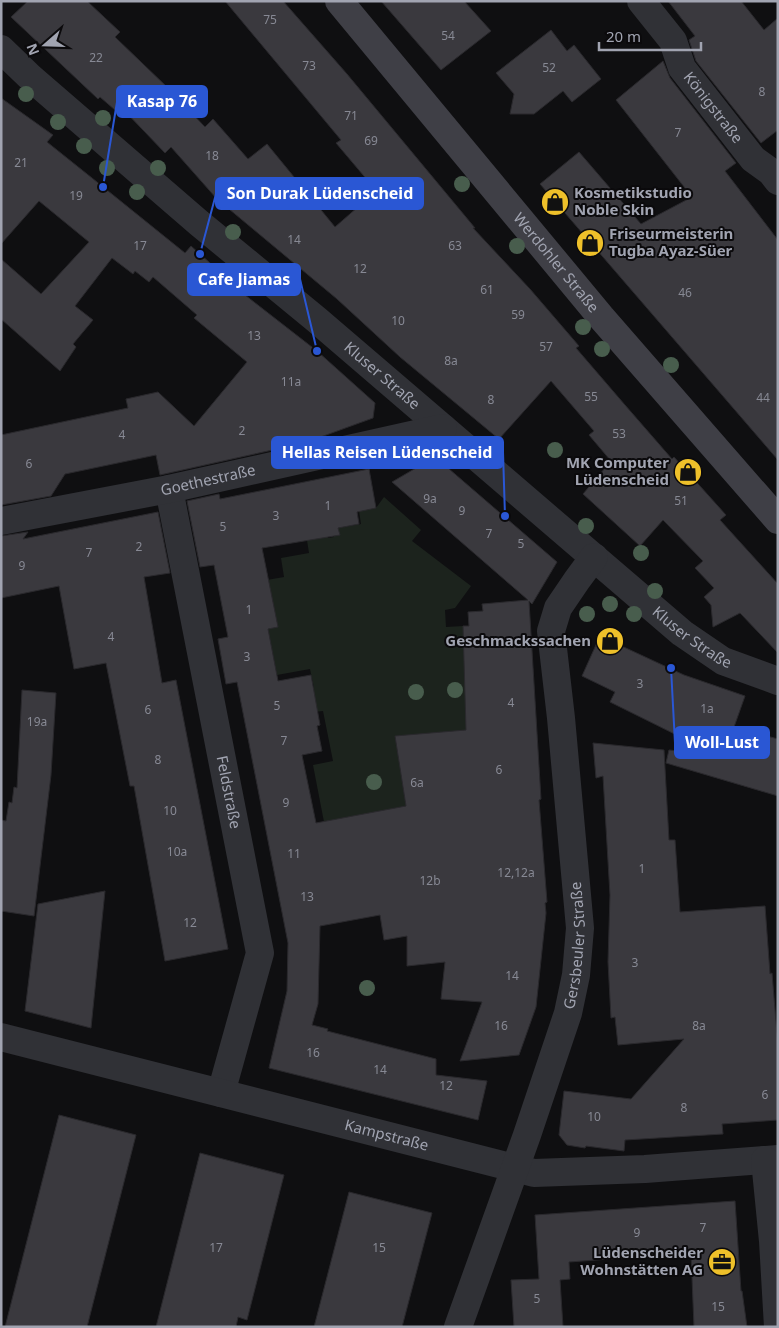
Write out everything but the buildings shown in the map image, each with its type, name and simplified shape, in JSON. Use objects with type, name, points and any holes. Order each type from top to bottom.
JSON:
[{"type":"street","name":"Werdohler Straße","points":[[339,1],[594,310],[778,520]]},
{"type":"street","name":"Königstraße","points":[[641,1],[672,41],[682,68],[753,159],[771,172],[778,181]]},
{"type":"street","name":"Kluser Straße","points":[[1,49],[30,77],[155,185],[317,320],[682,632],[723,661],[778,681]]},
{"type":"street","name":"Goethestraße","points":[[1,521],[169,489],[443,428]]},
{"type":"street","name":"Feldstraße","points":[[169,489],[260,953],[221,1093]]},
{"type":"street","name":"Gersbeuler Straße","points":[[458,1327],[568,1013],[576,975],[580,928],[551,631],[558,608],[594,557]]},
{"type":"street","name":"Kampstraße","points":[[1,1037],[534,1173],[645,1169],[771,1160]]},
{"type":"street","points":[[771,1160],[778,1327]]},
{"type":"shaded area","points":[[384,497],[421,530],[412,541],[471,586],[455,608],[445,610],[446,627],[463,626],[464,650],[481,729],[395,736],[406,806],[324,822],[313,765],[333,761],[323,711],[314,712],[310,689],[314,688],[310,669],[277,675],[268,629],[278,627],[271,593],[261,581],[284,577],[281,558],[309,553],[306,534],[326,531],[328,538],[339,535],[338,528],[361,524],[359,511],[376,508]]},
{"type":"place","name":"Kasap 76","points":[[103,187]]},
{"type":"place","name":"Kosmetikstudio Noble Skin","points":[[555,202]]},
{"type":"place","name":"Friseurmeisterin Tugba Ayaz-Süer","points":[[590,243]]},
{"type":"place","name":"Son Durak Lüdenscheid","points":[[200,254]]},
{"type":"place","name":"Cafe Jiamas","points":[[317,351]]},
{"type":"place","name":"MK Computer Lüdenscheid","points":[[688,472]]},
{"type":"place","name":"Hellas Reisen Lüdenscheid","points":[[505,516]]},
{"type":"place","name":"Geschmackssachen","points":[[610,641]]},
{"type":"place","name":"Woll-Lust","points":[[671,668]]},
{"type":"place","name":"Lüdenscheider Wohnstätten AG","points":[[722,1262]]}]
